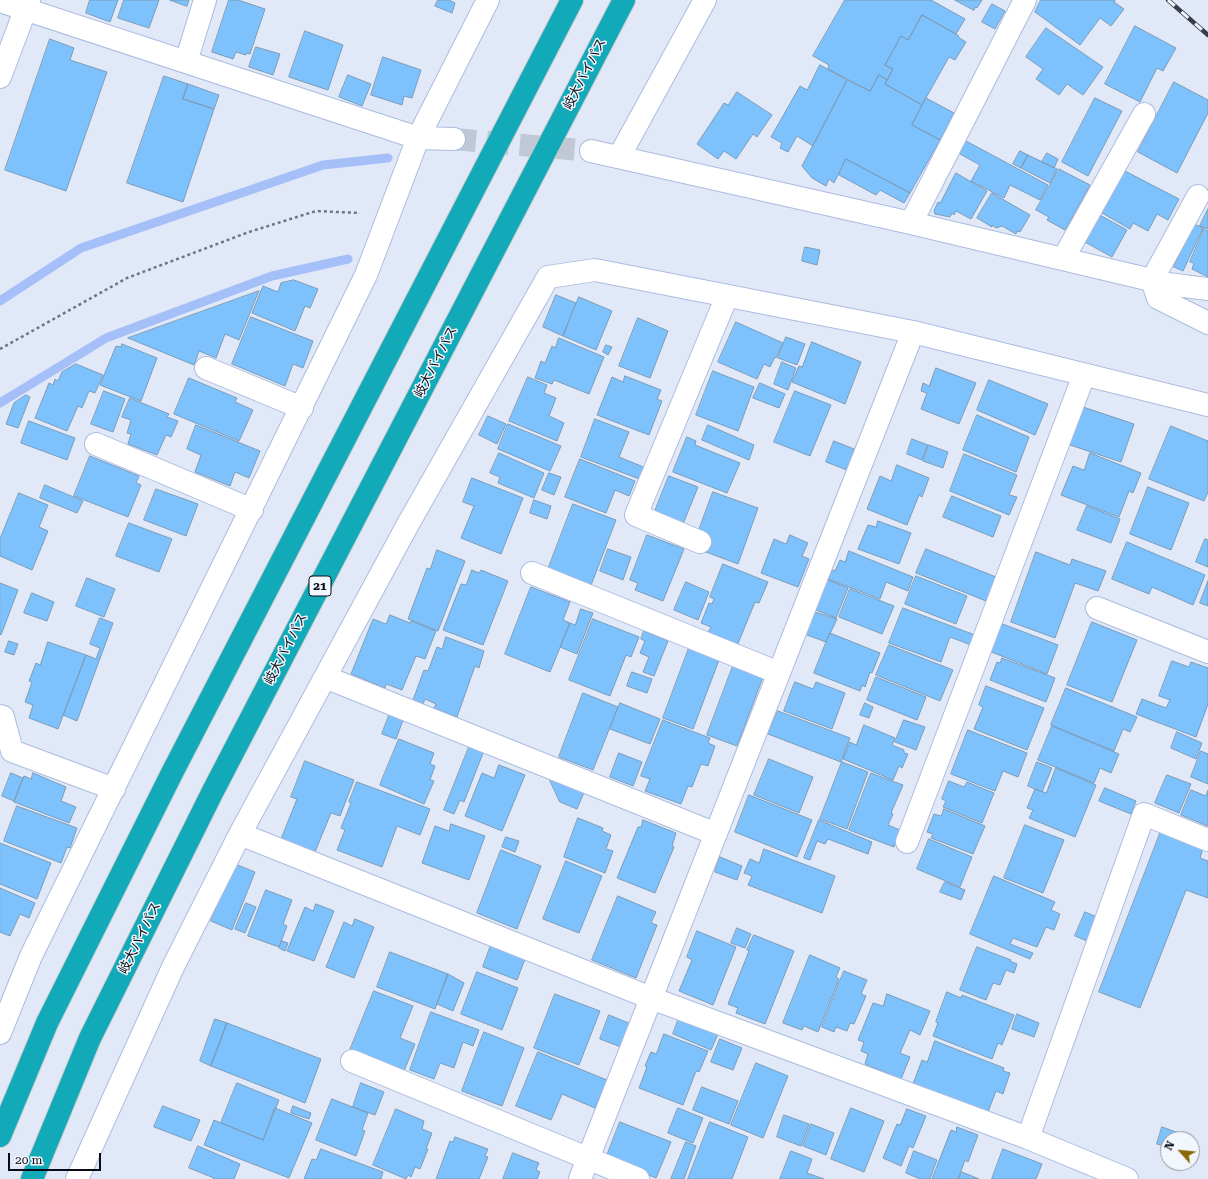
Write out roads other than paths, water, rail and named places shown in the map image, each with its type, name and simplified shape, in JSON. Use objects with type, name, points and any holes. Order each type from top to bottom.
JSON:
[{"type":"highway","points":[[0,1136],[47,1023],[173,771],[572,0]]},
{"type":"highway","name":"岐大バイパス","points":[[32,1179],[90,1038],[213,791],[624,0]]},
{"type":"street","points":[[186,62],[205,0]]},
{"type":"street","points":[[0,1033],[31,956],[252,510],[366,275],[418,138],[488,0]]},
{"type":"street","points":[[619,157],[705,0]]},
{"type":"street","points":[[911,223],[1025,0]]},
{"type":"street","points":[[0,1],[27,5],[186,62],[418,138],[454,139]]},
{"type":"street","points":[[0,77],[27,5]]},
{"type":"street","points":[[1063,259],[1144,114]]},
{"type":"street","points":[[591,151],[911,223],[1168,284],[1208,289]]},
{"type":"street","points":[[1198,196],[1152,280],[1158,298],[1208,323]]},
{"type":"street","points":[[78,1179],[173,967],[240,834],[407,526],[548,277],[595,270],[913,332],[1208,406]]},
{"type":"street","points":[[700,542],[636,515],[727,296]]},
{"type":"street","points":[[580,1179],[913,332]]},
{"type":"street","points":[[206,368],[302,408]]},
{"type":"street","points":[[907,842],[1084,375]]},
{"type":"street","points":[[96,444],[252,510]]},
{"type":"street","points":[[532,573],[779,672]]},
{"type":"street","points":[[1097,608],[1208,652]]},
{"type":"street","points":[[325,677],[716,834]]},
{"type":"street","points":[[0,716],[3,717],[12,751],[114,789]]},
{"type":"street","points":[[1028,1138],[1144,814],[1208,840]]},
{"type":"street","points":[[240,834],[651,998],[1028,1138],[1127,1179]]},
{"type":"street","points":[[352,1061],[638,1179]]},
{"type":"waterway","points":[[0,301],[81,248],[323,165],[388,158]]},
{"type":"waterway","points":[[0,403],[106,338],[272,276],[348,259]]},
{"type":"tunnel","points":[[454,139],[591,151]]},
{"type":"railway","points":[[1168,0],[1208,35]]}]
